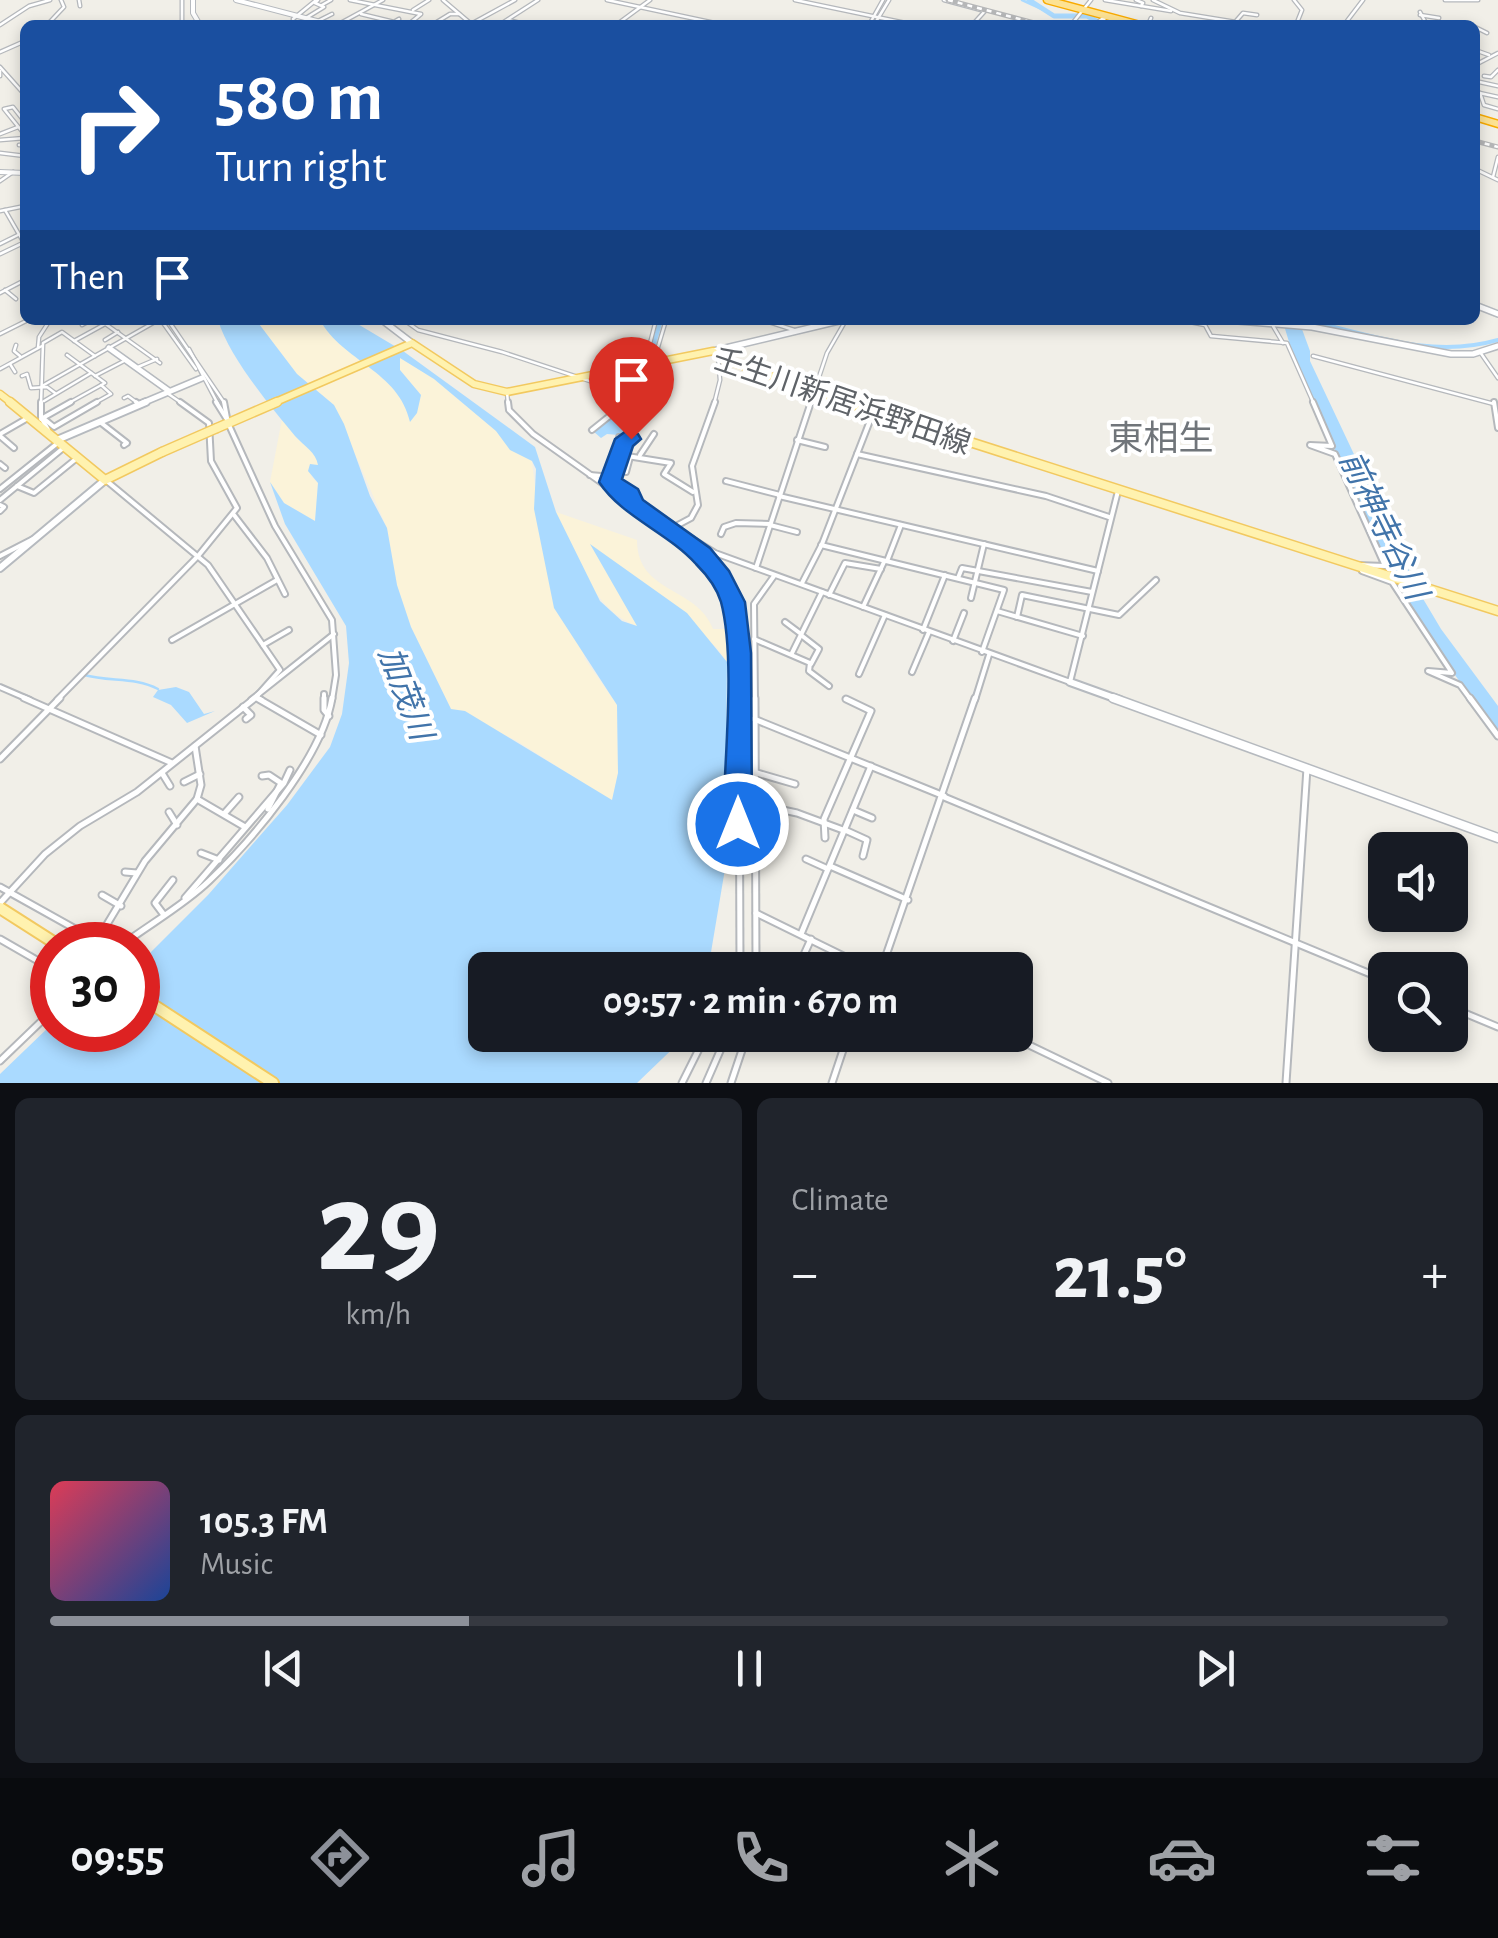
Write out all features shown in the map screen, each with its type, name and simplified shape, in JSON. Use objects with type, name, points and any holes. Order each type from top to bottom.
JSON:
[{"type":"highway","points":[[1047,0],[1084,9],[1099,20]]},
{"type":"main road","points":[[0,394],[104,480],[409,344],[474,384],[506,392]]},
{"type":"main road","name":"壬生川新居浜野田線","points":[[506,392],[716,354],[873,412],[1498,611]]},
{"type":"main road","points":[[0,906],[30,926]]},
{"type":"main road","points":[[160,1010],[272,1083]]},
{"type":"street","points":[[0,26],[29,6],[50,0]]},
{"type":"street","points":[[52,20],[64,7],[60,0]]},
{"type":"street","points":[[79,0],[80,6]]},
{"type":"street","points":[[236,0],[312,20]]},
{"type":"street","points":[[293,20],[318,0]]},
{"type":"street","points":[[318,0],[316,4],[322,5],[330,0]]},
{"type":"street","points":[[342,4],[349,0],[412,10],[421,14],[416,20]]},
{"type":"street","points":[[345,20],[382,0]]},
{"type":"street","points":[[412,10],[429,0]]},
{"type":"street","points":[[443,0],[467,20]]},
{"type":"street","points":[[479,20],[515,0]]},
{"type":"street","points":[[506,20],[538,0]]},
{"type":"street","points":[[608,0],[701,20]]},
{"type":"street","points":[[623,20],[650,0]]},
{"type":"street","points":[[795,0],[894,20]]},
{"type":"street","points":[[872,20],[886,0]]},
{"type":"street","points":[[944,0],[985,11],[977,20]]},
{"type":"street","points":[[1075,20],[1091,0]]},
{"type":"street","points":[[1105,0],[1230,20]]},
{"type":"street","points":[[1136,0],[1143,3],[1142,8]]},
{"type":"street","points":[[1152,0],[1180,12]]},
{"type":"street","points":[[1347,20],[1363,0]]},
{"type":"street","points":[[1445,0],[1478,0]]},
{"type":"street","points":[[306,18],[320,12],[322,5]]},
{"type":"street","points":[[388,12],[396,7]]},
{"type":"street","points":[[359,13],[386,20]]},
{"type":"street","points":[[1237,20],[1243,13],[1256,15]]},
{"type":"street","points":[[1425,20],[1420,13],[1439,18]]},
{"type":"street","points":[[321,20],[332,14]]},
{"type":"street","points":[[440,20],[460,14]]},
{"type":"street","points":[[875,20],[876,16]]},
{"type":"street","points":[[1480,30],[1487,33]]},
{"type":"street","points":[[1480,52],[1498,60]]},
{"type":"street","points":[[1480,62],[1498,54]]},
{"type":"street","points":[[1484,76],[1491,77],[1498,70]]},
{"type":"street","points":[[0,73],[12,79]]},
{"type":"street","points":[[0,73],[20,89]]},
{"type":"street","points":[[1480,98],[1484,105]]},
{"type":"street","points":[[1480,105],[1498,109]]},
{"type":"street","points":[[20,116],[11,106],[4,109],[20,129]]},
{"type":"street","points":[[4,122],[12,119]]},
{"type":"street","points":[[0,133],[20,123]]},
{"type":"street","points":[[1492,178],[1498,157]]},
{"type":"street","points":[[0,172],[20,173]]},
{"type":"street","points":[[0,181],[14,172]]},
{"type":"street","points":[[1480,172],[1498,180]]},
{"type":"street","points":[[0,218],[4,212],[20,235]]},
{"type":"street","points":[[0,244],[18,232]]},
{"type":"street","points":[[2,291],[16,298]]},
{"type":"street","points":[[46,431],[50,428],[42,419],[39,338],[49,325]]},
{"type":"street","points":[[74,341],[98,325]]},
{"type":"street","points":[[108,325],[158,361],[136,368]]},
{"type":"street","points":[[22,376],[27,374],[31,388],[42,386],[151,325]]},
{"type":"street","points":[[167,325],[231,421]]},
{"type":"street","points":[[154,922],[208,882],[266,815],[320,735],[329,716],[336,675],[335,632],[326,610],[275,526],[224,399],[189,347],[169,325]]},
{"type":"street","points":[[388,325],[409,344]]},
{"type":"street","points":[[411,325],[635,396]]},
{"type":"street","points":[[619,437],[631,439],[655,325]]},
{"type":"street","points":[[592,430],[635,396],[664,325]]},
{"type":"street","points":[[777,325],[798,332]]},
{"type":"street","points":[[676,526],[692,518],[698,505],[692,466],[709,427],[720,380],[716,354],[825,325]]},
{"type":"street","points":[[756,568],[830,345],[841,325]]},
{"type":"street","points":[[1206,325],[1210,335],[1288,343],[1332,446],[1310,444],[1335,454],[1385,566],[1383,569],[1358,562],[1356,566],[1364,573],[1392,582],[1452,674],[1428,671],[1460,685],[1498,736]]},
{"type":"street","points":[[1272,325],[1283,343]]},
{"type":"street","points":[[1307,325],[1451,354],[1498,346]]},
{"type":"street","points":[[0,368],[62,332],[95,356]]},
{"type":"street","points":[[105,340],[118,332]]},
{"type":"street","points":[[16,345],[14,351],[22,357]]},
{"type":"street","points":[[189,347],[196,370]]},
{"type":"street","points":[[0,760],[198,556],[237,508],[211,461],[208,423],[109,348]]},
{"type":"street","points":[[1480,352],[1498,378]]},
{"type":"street","points":[[42,419],[104,383],[82,363],[67,356]]},
{"type":"street","points":[[1313,356],[1494,402],[1498,428]]},
{"type":"street","points":[[41,402],[126,360]]},
{"type":"street","points":[[10,364],[16,372]]},
{"type":"street","points":[[0,489],[60,443],[202,378]]},
{"type":"street","points":[[42,386],[56,394]]},
{"type":"street","points":[[42,419],[54,427],[112,394],[100,386]]},
{"type":"street","points":[[506,392],[509,410],[526,428],[702,554],[733,602],[739,653],[740,952]]},
{"type":"street","points":[[124,398],[128,396],[140,405]]},
{"type":"street","points":[[801,585],[821,545],[873,412]]},
{"type":"street","points":[[14,448],[0,435],[29,418]]},
{"type":"street","points":[[100,422],[127,443],[124,445]]},
{"type":"street","points":[[639,456],[654,434]]},
{"type":"street","points":[[610,482],[626,439]]},
{"type":"street","points":[[797,440],[826,447]]},
{"type":"street","points":[[0,506],[60,443]]},
{"type":"street","points":[[857,454],[1046,496],[1112,518]]},
{"type":"street","points":[[621,455],[670,463],[664,474],[697,495]]},
{"type":"street","points":[[626,472],[630,456]]},
{"type":"street","points":[[17,486],[34,492],[78,458]]},
{"type":"street","points":[[0,464],[5,468]]},
{"type":"street","points":[[590,475],[598,474],[715,553],[1498,838]]},
{"type":"street","points":[[0,568],[104,480],[220,578],[280,672],[256,697]]},
{"type":"street","points":[[726,481],[1098,571]]},
{"type":"street","points":[[1070,682],[1118,491]]},
{"type":"street","points":[[622,496],[632,500]]},
{"type":"street","points":[[234,515],[267,558],[285,594]]},
{"type":"street","points":[[722,534],[724,527],[732,523],[770,524],[797,532]]},
{"type":"street","points":[[862,607],[901,525]]},
{"type":"street","points":[[0,556],[28,538],[33,539]]},
{"type":"street","points":[[970,598],[984,544]]},
{"type":"street","points":[[821,545],[1004,590],[982,652]]},
{"type":"street","points":[[792,653],[845,563],[881,569]]},
{"type":"street","points":[[958,578],[960,568],[980,570],[1094,592]]},
{"type":"street","points":[[756,952],[754,604],[775,575]]},
{"type":"street","points":[[912,672],[945,575]]},
{"type":"street","points":[[172,640],[277,580]]},
{"type":"street","points":[[1016,616],[1022,595],[1118,614],[1156,580]]},
{"type":"street","points":[[850,616],[856,604]]},
{"type":"street","points":[[997,611],[1083,636]]},
{"type":"street","points":[[953,641],[964,612]]},
{"type":"street","points":[[859,674],[885,615]]},
{"type":"street","points":[[784,622],[819,649],[809,671],[829,686]]},
{"type":"street","points":[[264,645],[289,630]]},
{"type":"street","points":[[0,906],[9,891],[45,854],[195,746],[335,632]]},
{"type":"street","points":[[754,640],[811,664]]},
{"type":"street","points":[[889,952],[990,656]]},
{"type":"street","points":[[0,686],[172,763]]},
{"type":"street","points":[[324,694],[324,710],[329,716]]},
{"type":"street","points":[[256,697],[320,735]]},
{"type":"street","points":[[825,838],[823,822],[870,711],[846,699]]},
{"type":"street","points":[[243,708],[251,715],[246,720]]},
{"type":"street","points":[[754,718],[1368,973]]},
{"type":"street","points":[[112,922],[137,874],[198,798],[200,774],[195,746]]},
{"type":"street","points":[[802,934],[870,766]]},
{"type":"street","points":[[1286,1083],[1308,768]]},
{"type":"street","points":[[266,815],[290,770]]},
{"type":"street","points":[[161,772],[170,786]]},
{"type":"street","points":[[754,773],[795,784]]},
{"type":"street","points":[[184,782],[200,774]]},
{"type":"street","points":[[262,776],[276,779],[280,786]]},
{"type":"street","points":[[182,902],[280,786]]},
{"type":"street","points":[[224,814],[239,797]]},
{"type":"street","points":[[198,798],[246,828]]},
{"type":"street","points":[[738,834],[749,806],[755,804],[823,822],[866,840],[863,856]]},
{"type":"street","points":[[853,810],[872,818]]},
{"type":"street","points":[[169,812],[177,825]]},
{"type":"street","points":[[229,848],[256,828]]},
{"type":"street","points":[[201,853],[219,860]]},
{"type":"street","points":[[806,859],[908,900]]},
{"type":"street","points":[[124,872],[137,874]]},
{"type":"street","points":[[164,915],[152,902],[173,880]]},
{"type":"street","points":[[0,887],[63,922]]},
{"type":"street","points":[[102,895],[121,906]]},
{"type":"street","points":[[756,913],[836,952]]},
{"type":"street","points":[[0,939],[30,956]]},
{"type":"street","points":[[805,952],[811,939]]},
{"type":"street","points":[[1468,1014],[1498,1026]]},
{"type":"street","points":[[0,1061],[30,1032]]},
{"type":"street","points":[[1033,1047],[1108,1083]]},
{"type":"street","points":[[682,1083],[697,1052]]},
{"type":"street","points":[[706,1083],[720,1052]]},
{"type":"street","points":[[731,1083],[741,1052]]},
{"type":"street","points":[[832,1083],[842,1052]]},
{"type":"sand","points":[[260,325],[324,325],[394,390],[410,421],[421,395],[400,370],[399,357],[434,379],[532,461],[535,487],[585,659],[617,705],[618,773],[612,801],[517,741],[451,709],[411,627],[397,585],[387,528],[334,405],[297,374]]},
{"type":"sand","points":[[282,419],[317,456],[319,464],[311,476],[318,483],[315,521],[284,503],[270,482]]},
{"type":"sand","points":[[556,512],[637,540],[640,558],[657,581],[694,605],[713,629],[728,629],[727,662],[716,647],[592,546],[639,627],[609,608],[587,579]]},
{"type":"water","name":"加茂川","points":[[220,325],[260,325],[297,374],[334,405],[387,528],[397,585],[411,627],[451,709],[465,711],[612,800],[618,773],[617,705],[554,608],[534,509],[536,469],[532,461],[510,450],[496,431],[434,379],[400,358],[400,370],[421,395],[417,413],[410,422],[394,390],[324,325],[359,325],[403,351],[535,447],[556,512],[600,601],[622,621],[637,626],[590,544],[687,613],[727,662],[725,869],[711,952],[468,952],[468,1052],[669,1052],[637,1083],[0,1083],[0,1074],[30,1045],[30,1052],[160,1052],[160,943],[287,805],[330,747],[342,714],[349,663],[346,626],[285,524],[270,482],[284,503],[315,521],[318,483],[308,471],[310,464],[318,465],[317,460],[285,424],[231,350]]},
{"type":"water","points":[[656,325],[662,325],[630,436],[607,434],[601,438],[593,431],[638,395]]},
{"type":"water","points":[[1284,325],[1300,325],[1310,361],[1419,592],[1498,706],[1498,734],[1425,634],[1397,587],[1295,362]]},
{"type":"water","points":[[176,687],[189,692],[204,714],[215,711],[187,723],[171,705],[153,697],[158,690]]},
{"type":"waterway","name":"前神寺谷川","points":[[1022,0],[1044,10]]},
{"type":"waterway","name":"前神寺谷川","points":[[1029,0],[1054,16],[1087,16],[1095,20]]},
{"type":"waterway","points":[[1326,325],[1425,346],[1498,340]]},
{"type":"waterway","points":[[16,474],[34,459]]},
{"type":"waterway","points":[[84,675],[158,689]]},
{"type":"railway","points":[[948,0],[1023,20]]},
{"type":"railway","points":[[1480,142],[1498,147]]},
{"type":"district","name":"東相生","points":[[1161,438]]},
{"type":"route","points":[[631,439],[626,439],[610,482],[631,495],[632,500],[622,496],[702,554],[733,602],[739,653],[738,824]]}]
